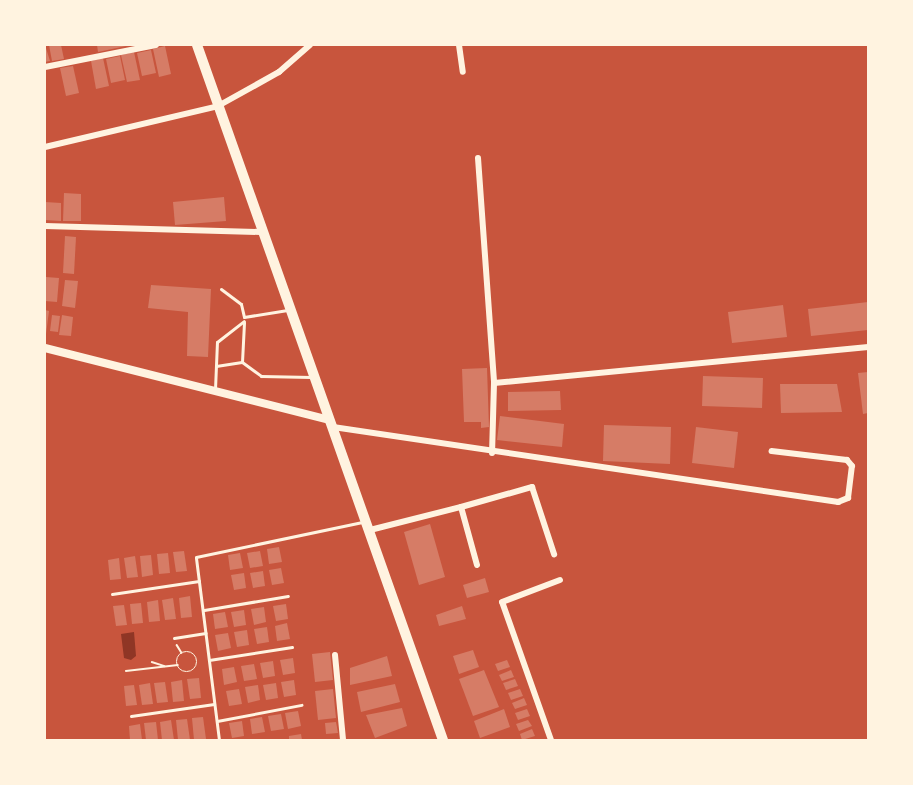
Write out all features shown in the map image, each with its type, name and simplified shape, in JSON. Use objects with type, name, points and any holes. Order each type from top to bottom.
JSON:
[{"type":"highway","points":[[197,45],[261,232],[292,310],[443,740]]},
{"type":"street","points":[[45,67],[156,45]]},
{"type":"street","points":[[45,147],[218,106],[279,72],[310,45]]},
{"type":"street","points":[[459,45],[462,72]]},
{"type":"street","points":[[478,158],[494,383],[492,453]]},
{"type":"street","points":[[45,226],[261,232]]},
{"type":"street","points":[[494,383],[868,347]]},
{"type":"street","points":[[45,348],[215,391],[332,424],[492,453],[838,502],[848,498],[852,466],[847,460],[772,451]]},
{"type":"street","points":[[368,525],[461,507],[532,487],[554,554]]},
{"type":"street","points":[[461,507],[477,564]]},
{"type":"street","points":[[551,740],[502,603],[560,580]]},
{"type":"street","points":[[335,655],[343,740]]},
{"type":"lane","points":[[221,289],[241,304],[244,319],[242,362]]},
{"type":"lane","points":[[215,391],[217,342],[244,319],[292,310]]},
{"type":"lane","points":[[216,366],[242,362],[261,376],[315,377]]},
{"type":"lane","points":[[219,740],[199,581],[201,553],[368,525]]},
{"type":"lane","points":[[112,594],[199,581]]},
{"type":"lane","points":[[203,610],[288,596]]},
{"type":"lane","points":[[174,638],[206,633]]},
{"type":"lane","points":[[209,660],[292,647]]},
{"type":"lane","points":[[131,716],[214,704]]},
{"type":"lane","points":[[216,721],[301,705]]},
{"type":"path","points":[[177,645],[182,653]]},
{"type":"path","points":[[126,671],[178,665],[186,671],[195,666],[193,654],[182,653]]},
{"type":"path","points":[[178,665],[182,653]]},
{"type":"path","points":[[152,662],[163,662],[164,667]]},
{"type":"shaded area","points":[[134,632],[136,656],[131,660],[124,658],[121,634]]},
{"type":"building","points":[[45,45],[50,61],[45,62]]},
{"type":"building","points":[[49,45],[61,45],[64,59],[52,61]]},
{"type":"building","points":[[97,45],[126,45],[126,46],[98,52]]},
{"type":"building","points":[[165,46],[171,74],[159,77],[153,49]]},
{"type":"building","points":[[151,50],[156,73],[142,76],[137,53]]},
{"type":"building","points":[[134,52],[140,80],[127,82],[121,55]]},
{"type":"building","points":[[120,56],[125,80],[111,83],[106,59]]},
{"type":"building","points":[[103,58],[109,86],[96,89],[91,61]]},
{"type":"building","points":[[73,66],[79,93],[66,96],[60,68]]},
{"type":"building","points":[[64,193],[81,194],[81,221],[63,221]]},
{"type":"building","points":[[224,197],[226,221],[175,225],[173,202]]},
{"type":"building","points":[[45,202],[61,203],[61,221],[45,220]]},
{"type":"building","points":[[65,236],[76,237],[74,274],[63,273]]},
{"type":"building","points":[[46,277],[59,278],[57,302],[45,301]]},
{"type":"building","points":[[65,280],[78,281],[75,308],[62,306]]},
{"type":"building","points":[[151,285],[211,289],[208,357],[187,356],[188,312],[148,308]]},
{"type":"building","points":[[868,302],[868,330],[811,336],[808,309]]},
{"type":"building","points":[[783,305],[787,337],[732,343],[728,312]]},
{"type":"building","points":[[45,310],[49,311],[46,334],[45,334]]},
{"type":"building","points":[[52,315],[60,316],[58,332],[50,331]]},
{"type":"building","points":[[62,315],[73,317],[71,336],[59,335]]},
{"type":"building","points":[[487,368],[489,427],[481,428],[481,422],[464,422],[462,369]]},
{"type":"building","points":[[868,372],[868,413],[863,414],[858,373]]},
{"type":"building","points":[[703,376],[763,378],[762,408],[702,406]]},
{"type":"building","points":[[780,384],[837,384],[842,412],[781,413]]},
{"type":"building","points":[[560,391],[561,410],[508,411],[508,392]]},
{"type":"building","points":[[500,416],[564,424],[562,447],[497,440]]},
{"type":"building","points":[[604,425],[671,427],[670,464],[603,461]]},
{"type":"building","points":[[696,427],[738,432],[734,468],[692,463]]},
{"type":"building","points":[[430,524],[445,577],[419,585],[404,532]]},
{"type":"building","points":[[279,547],[282,562],[269,564],[267,549]]},
{"type":"building","points":[[184,551],[187,571],[176,572],[173,552]]},
{"type":"building","points":[[260,551],[263,566],[250,568],[247,553]]},
{"type":"building","points":[[168,553],[170,573],[159,574],[157,554]]},
{"type":"building","points":[[240,553],[243,568],[230,570],[228,555]]},
{"type":"building","points":[[151,555],[153,575],[142,577],[140,556]]},
{"type":"building","points":[[135,556],[138,577],[127,578],[124,558]]},
{"type":"building","points":[[119,558],[121,579],[110,580],[108,560]]},
{"type":"building","points":[[281,568],[284,583],[272,585],[269,570]]},
{"type":"building","points":[[263,571],[265,586],[253,588],[250,573]]},
{"type":"building","points":[[244,573],[246,588],[234,590],[231,575]]},
{"type":"building","points":[[485,578],[489,592],[467,598],[463,585]]},
{"type":"building","points":[[190,596],[192,617],[181,618],[179,598]]},
{"type":"building","points":[[173,598],[176,619],[165,620],[162,600]]},
{"type":"building","points":[[158,600],[160,621],[149,622],[147,602]]},
{"type":"building","points":[[141,603],[143,623],[132,624],[130,604]]},
{"type":"building","points":[[286,604],[288,619],[276,621],[273,606]]},
{"type":"building","points":[[124,605],[127,625],[116,626],[113,606]]},
{"type":"building","points":[[462,606],[466,619],[439,626],[436,615]]},
{"type":"building","points":[[264,607],[266,622],[254,625],[251,609]]},
{"type":"building","points":[[244,610],[246,625],[234,627],[231,612]]},
{"type":"building","points":[[225,612],[228,627],[215,629],[213,614]]},
{"type":"building","points":[[287,623],[290,639],[277,641],[275,626]]},
{"type":"building","points":[[267,627],[269,642],[257,644],[254,629]]},
{"type":"building","points":[[247,630],[249,645],[237,647],[234,632]]},
{"type":"building","points":[[228,633],[231,648],[218,651],[215,635]]},
{"type":"building","points":[[473,650],[479,667],[459,674],[453,656]]},
{"type":"building","points":[[330,652],[333,680],[315,682],[312,654]]},
{"type":"building","points":[[387,656],[392,676],[350,685],[350,668]]},
{"type":"building","points":[[293,658],[295,673],[283,675],[280,660]]},
{"type":"building","points":[[507,660],[510,667],[498,671],[495,664]]},
{"type":"building","points":[[273,661],[275,676],[263,678],[260,663]]},
{"type":"building","points":[[254,664],[257,679],[244,681],[241,666]]},
{"type":"building","points":[[234,667],[237,682],[224,685],[222,669]]},
{"type":"building","points":[[484,670],[499,707],[473,716],[459,679]]},
{"type":"building","points":[[511,670],[514,677],[502,681],[499,675]]},
{"type":"building","points":[[199,678],[201,698],[190,699],[187,679]]},
{"type":"building","points":[[515,679],[518,686],[506,690],[503,683]]},
{"type":"building","points":[[182,680],[184,701],[173,702],[171,682]]},
{"type":"building","points":[[294,680],[296,695],[284,697],[281,682]]},
{"type":"building","points":[[165,682],[168,702],[157,703],[154,683]]},
{"type":"building","points":[[150,683],[153,704],[142,705],[139,685]]},
{"type":"building","points":[[276,683],[278,698],[266,700],[263,685]]},
{"type":"building","points":[[395,684],[400,702],[361,712],[357,692]]},
{"type":"building","points":[[134,685],[137,705],[126,706],[124,686]]},
{"type":"building","points":[[258,685],[260,700],[248,703],[245,687]]},
{"type":"building","points":[[239,689],[242,704],[229,706],[226,691]]},
{"type":"building","points":[[333,689],[336,718],[318,720],[315,691]]},
{"type":"building","points":[[520,689],[523,696],[511,700],[508,693]]},
{"type":"building","points":[[524,698],[527,705],[515,709],[512,703]]},
{"type":"building","points":[[402,708],[407,726],[375,738],[366,715]]},
{"type":"building","points":[[504,709],[510,727],[480,738],[474,721]]},
{"type":"building","points":[[527,709],[530,716],[518,720],[515,713]]},
{"type":"building","points":[[298,711],[301,726],[288,729],[285,713]]},
{"type":"building","points":[[281,714],[284,729],[271,731],[268,716]]},
{"type":"building","points":[[203,717],[206,739],[194,740],[192,718]]},
{"type":"building","points":[[262,717],[265,732],[252,734],[250,719]]},
{"type":"building","points":[[187,719],[190,740],[178,740],[176,720]]},
{"type":"building","points":[[171,720],[174,740],[162,740],[160,722]]},
{"type":"building","points":[[528,720],[532,726],[519,731],[516,724]]},
{"type":"building","points":[[242,721],[244,736],[232,738],[229,723]]},
{"type":"building","points":[[156,722],[158,740],[146,740],[144,723]]},
{"type":"building","points":[[336,722],[338,733],[326,734],[325,723]]},
{"type":"building","points":[[140,724],[142,740],[130,740],[129,726]]},
{"type":"building","points":[[532,729],[535,736],[522,740],[520,734]]},
{"type":"building","points":[[301,734],[302,740],[289,740],[289,736]]}]
